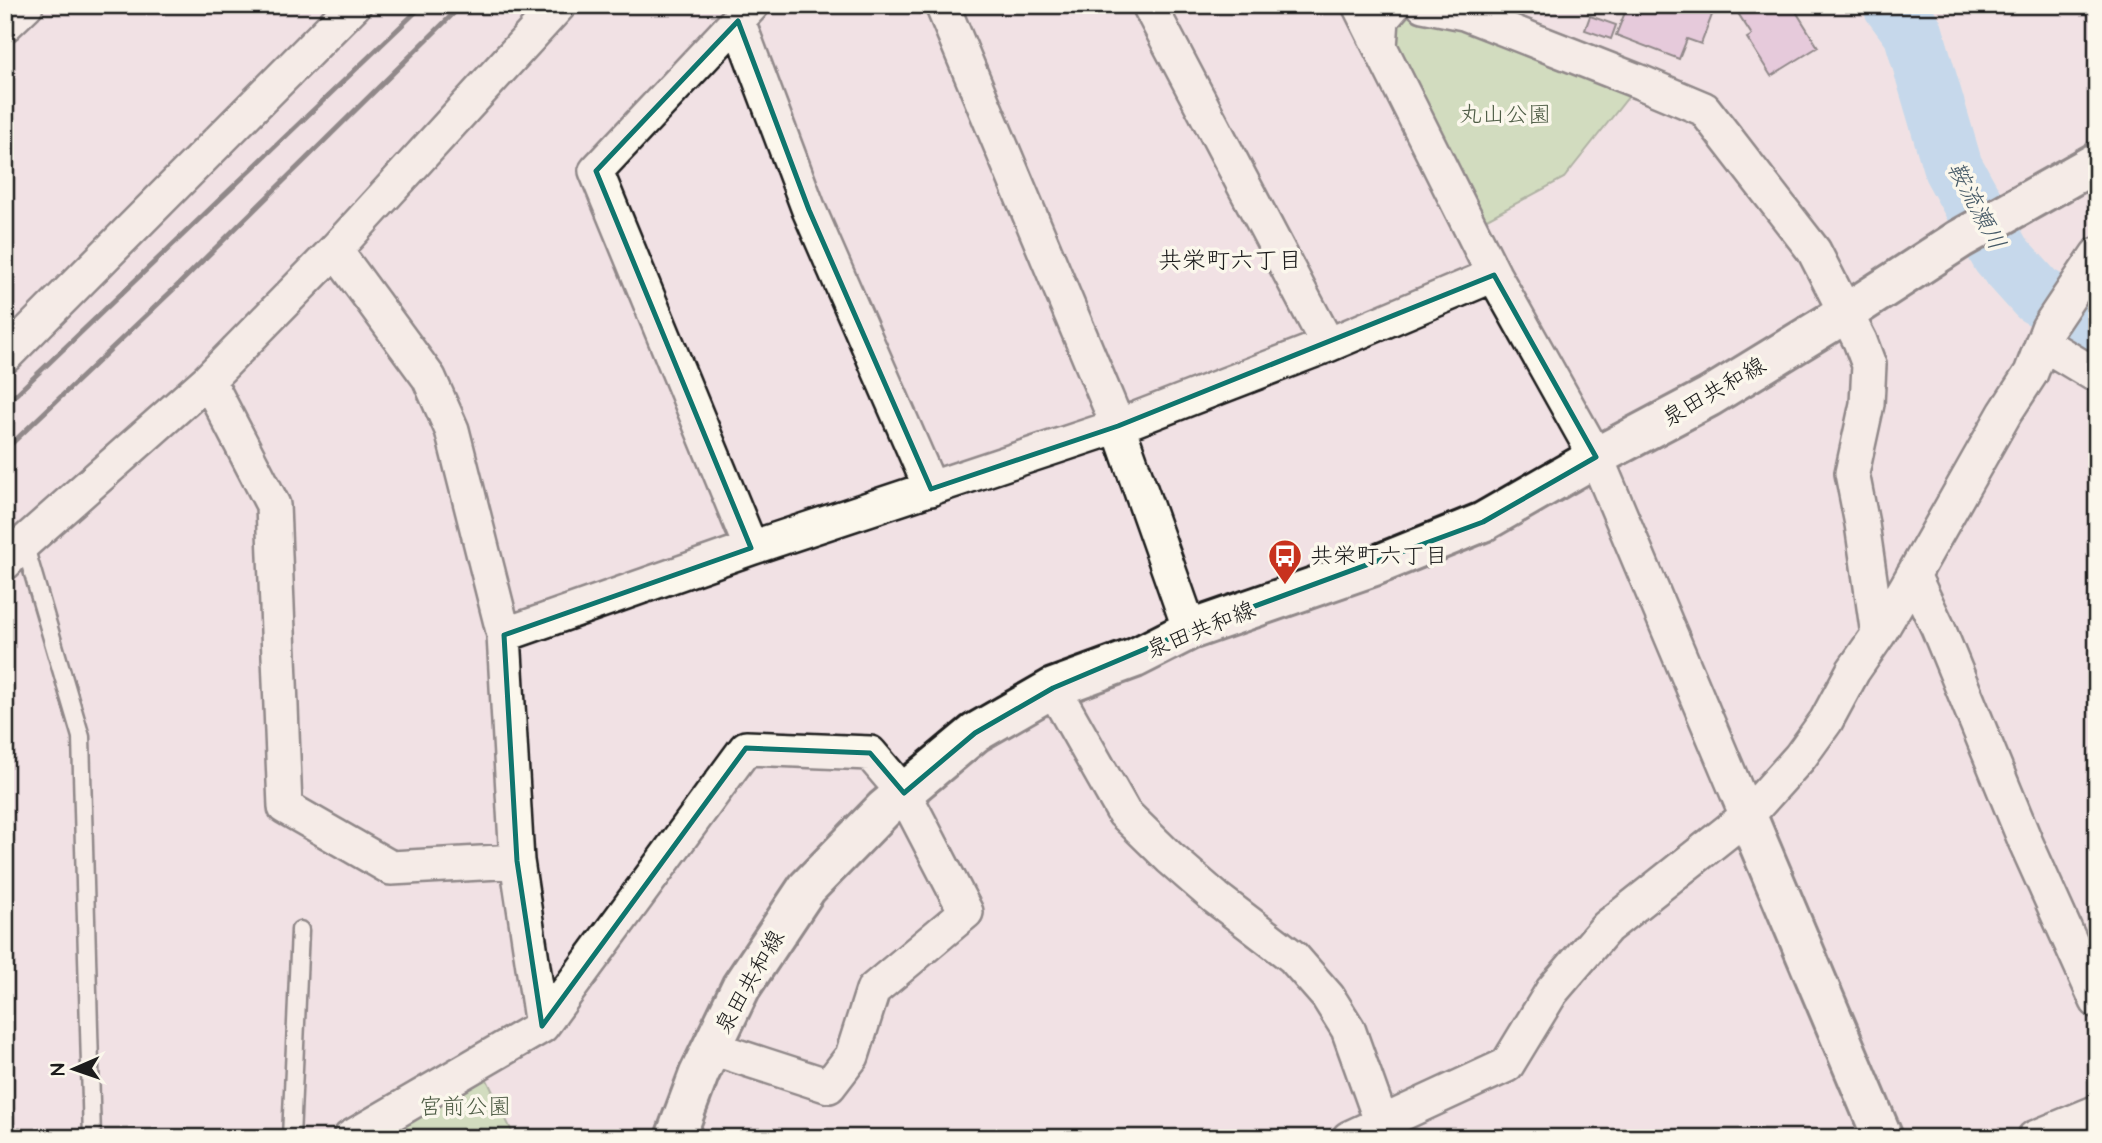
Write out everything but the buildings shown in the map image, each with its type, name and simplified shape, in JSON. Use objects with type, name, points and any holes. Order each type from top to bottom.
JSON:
[{"type":"main road","name":"泉田共和線","points":[[675,1138],[699,1074],[741,987],[807,888],[884,809],[975,733],[1053,688],[1135,657],[1189,630],[1374,566],[1483,522],[1596,457],[1709,397],[1960,239],[2097,162]]},
{"type":"main road","points":[[1747,816],[1883,1138]]},
{"type":"street","points":[[5,25],[26,5]]},
{"type":"street","points":[[5,356],[354,5]]},
{"type":"street","points":[[15,553],[208,380],[335,250],[559,5]]},
{"type":"street","points":[[942,5],[1118,426],[1189,630]]},
{"type":"street","points":[[1149,5],[1328,345]]},
{"type":"street","points":[[1359,5],[1494,275],[1596,457],[1747,816]]},
{"type":"street","points":[[1380,47],[1382,19],[1394,5]]},
{"type":"street","points":[[1423,5],[1464,13],[1704,109],[1814,251],[1869,365],[1867,404],[1852,473],[1878,635]]},
{"type":"street","points":[[751,548],[596,172],[745,13],[810,210],[931,489]]},
{"type":"street","points":[[335,250],[429,378],[452,430],[504,635],[517,861],[542,1026]]},
{"type":"street","points":[[1349,1138],[1507,1065],[1552,991],[1607,927],[1747,816],[1800,757],[1826,721],[1853,671],[1878,635],[1998,424],[2031,373],[2045,335],[2097,255]]},
{"type":"street","points":[[504,635],[751,548],[1118,426],[1328,345],[1494,275]]},
{"type":"street","points":[[2045,335],[2097,376]]},
{"type":"street","points":[[208,380],[273,505],[285,807],[391,868],[517,861]]},
{"type":"street","points":[[1913,575],[1938,628],[2026,843],[2097,1001]]},
{"type":"street","points":[[1053,688],[1124,813],[1216,898],[1293,957],[1328,997],[1348,1028],[1382,1124]]},
{"type":"street","points":[[349,1138],[542,1026],[746,748],[870,753],[904,793],[966,912],[873,990],[852,1056],[830,1086],[712,1048]]},
{"type":"street","points":[[2034,1138],[2097,1112]]},
{"type":"lane","points":[[15,553],[81,737],[92,1138]]},
{"type":"lane","points":[[291,1138],[300,930]]},
{"type":"highlighted area","points":[[738,21],[809,210],[931,489],[1118,426],[1494,275],[1596,457],[1483,522],[1190,630],[1053,688],[975,733],[904,793],[870,753],[746,748],[542,1026],[517,861],[504,635],[751,548],[596,171]]},
{"type":"green space","name":"丸山公園","points":[[1394,5],[1640,82],[1564,178],[1470,228],[1382,19]]},
{"type":"green space","name":"宮前公園","points":[[479,1063],[515,1138],[350,1138]]},
{"type":"waterway","name":"鞍流瀬川","points":[[1893,5],[1913,32],[1953,168],[2001,255],[2037,295],[2097,327]]},
{"type":"railway","points":[[5,405],[423,5]]},
{"type":"railway","points":[[5,450],[178,285],[462,5]]},
{"type":"place","name":"共栄町六丁目","points":[[1285,586]]},
{"type":"district","name":"共栄町六丁目","points":[[1230,261]]}]
